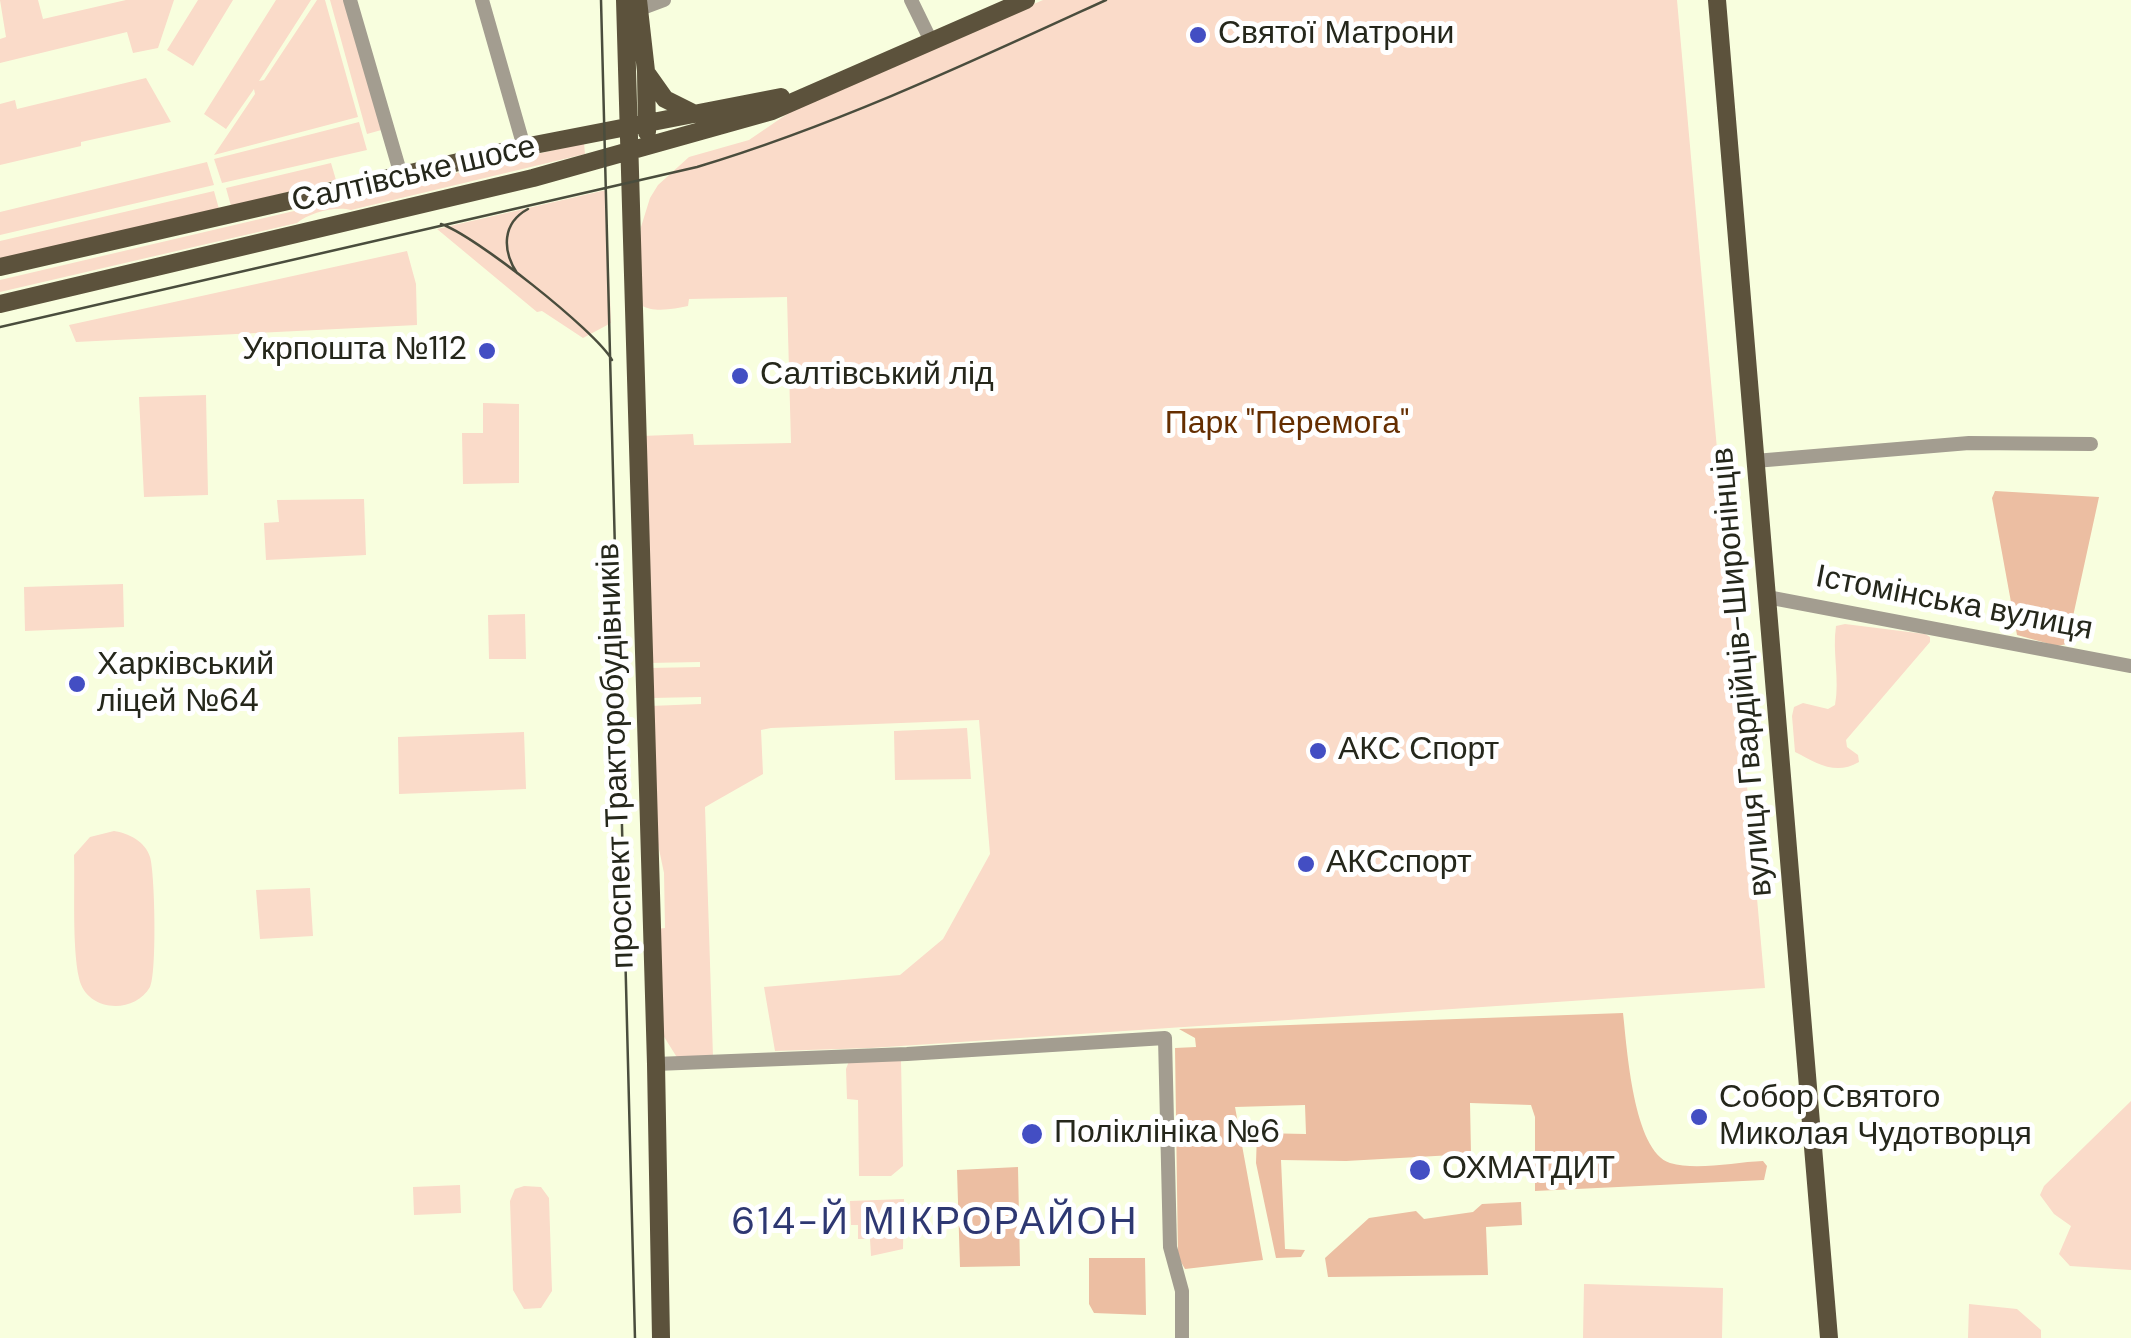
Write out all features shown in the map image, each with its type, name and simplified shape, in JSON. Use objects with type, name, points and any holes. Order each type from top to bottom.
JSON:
[{"type":"main road","name":"Салтівське шосе","points":[[0,304],[636,150],[772,110],[1026,0]]},
{"type":"main road","name":"вулиця Гвардійців-Широнінців","points":[[1717,0],[1828,1338]]},
{"type":"main road","name":"проспект Тракторобудівників","points":[[634,3],[646,71],[648,123],[628,173],[656,1064],[660,1338]]},
{"type":"main road","name":"проспект Тракторобудівників","points":[[634,3],[626,127],[636,150]]},
{"type":"main road","points":[[646,71],[665,100],[696,114]]},
{"type":"main road","name":"Салтівське шосе","points":[[0,267],[524,146],[835,84]]},
{"type":"street","points":[[350,0],[401,175]]},
{"type":"street","points":[[482,0],[524,146]]},
{"type":"street","points":[[634,3],[664,0]]},
{"type":"street","points":[[911,0],[931,41]]},
{"type":"street","points":[[1756,461],[1969,443],[2091,444]]},
{"type":"street","name":"Істомінська вулиця","points":[[1767,597],[2131,666]]},
{"type":"street","points":[[656,1064],[1166,1038],[1170,1247],[1182,1290],[1182,1338]]},
{"type":"green space","points":[[0,0],[38,0],[43,19],[126,0],[174,0],[158,48],[133,53],[127,32],[0,63],[0,39],[6,37]]},
{"type":"green space","points":[[198,0],[233,0],[193,66],[167,50]]},
{"type":"green space","points":[[276,0],[311,0],[259,81],[264,80],[317,0],[325,0],[358,117],[214,155],[255,94],[254,89],[226,129],[204,114]]},
{"type":"green space","points":[[330,0],[347,0],[385,129],[367,134]]},
{"type":"green space","name":"Парк \"Перемога\"","points":[[1043,0],[1677,0],[1765,988],[871,1048],[775,1051],[764,987],[900,975],[943,939],[990,854],[979,720],[771,728],[761,730],[763,774],[705,807],[713,1057],[678,1059],[661,1032],[657,929],[665,928],[664,873],[655,830],[650,706],[701,704],[701,697],[651,698],[649,668],[700,667],[700,662],[648,663],[642,436],[693,434],[694,445],[791,443],[787,297],[689,299],[688,306],[664,310],[641,305],[641,227],[650,198],[658,185],[689,157],[749,140],[793,110]]},
{"type":"green space","points":[[146,78],[171,122],[0,165],[0,104],[15,100],[17,109]]},
{"type":"green space","points":[[359,122],[367,150],[222,183],[214,159]]},
{"type":"green space","points":[[584,143],[585,154],[351,210],[322,211],[297,223],[0,292],[0,280]]},
{"type":"green space","points":[[207,162],[214,185],[0,235],[0,212]]},
{"type":"green space","points":[[331,163],[336,180],[231,206],[226,188]]},
{"type":"green space","points":[[606,190],[611,323],[583,338],[542,311],[537,312],[437,229]]},
{"type":"green space","points":[[214,191],[219,209],[0,261],[0,241]]},
{"type":"green space","points":[[407,251],[416,284],[417,325],[76,342],[69,325]]},
{"type":"green space","points":[[206,395],[208,495],[144,497],[139,397]]},
{"type":"green space","points":[[483,403],[519,404],[519,483],[463,484],[462,433],[483,433]]},
{"type":"green space","points":[[364,499],[366,555],[266,560],[264,523],[279,522],[277,500]]},
{"type":"green space","points":[[123,584],[124,627],[25,631],[24,587]]},
{"type":"green space","points":[[525,614],[526,659],[489,659],[488,615]]},
{"type":"green space","points":[[1836,626],[1925,634],[1930,642],[1846,740],[1859,762],[1834,768],[1795,752],[1792,716],[1794,707],[1803,703],[1828,709],[1835,705]]},
{"type":"green space","points":[[967,728],[971,779],[895,780],[894,731]]},
{"type":"green space","points":[[524,732],[526,789],[399,794],[398,737]]},
{"type":"green space","points":[[114,831],[135,839],[150,857],[154,944],[150,987],[133,1002],[111,1006],[91,998],[79,978],[74,855],[90,837]]},
{"type":"green space","points":[[310,888],[313,936],[260,939],[256,890]]},
{"type":"green space","points":[[901,1059],[903,1166],[891,1176],[859,1176],[858,1100],[847,1099],[846,1069],[849,1061]]},
{"type":"green space","points":[[2131,1101],[2131,1270],[2070,1266],[2059,1254],[2071,1226],[2054,1214],[2040,1195],[2044,1186]]},
{"type":"green space","points":[[460,1185],[461,1213],[414,1215],[413,1187]]},
{"type":"green space","points":[[541,1187],[549,1198],[552,1291],[541,1308],[524,1309],[513,1290],[510,1201],[515,1189]]},
{"type":"green space","points":[[904,1199],[903,1249],[871,1256],[870,1239],[858,1239],[858,1225],[851,1225],[850,1201]]},
{"type":"green space","points":[[1584,1284],[1723,1288],[1722,1338],[1583,1338]]},
{"type":"green space","points":[[1969,1304],[2017,1309],[2041,1330],[2041,1338],[1968,1338]]},
{"type":"shaded area","points":[[1995,491],[2099,497],[2067,644],[2057,646],[2017,635],[1992,498]]},
{"type":"shaded area","points":[[1623,1013],[1634,1096],[1648,1139],[1658,1155],[1670,1163],[1692,1166],[1763,1161],[1767,1166],[1764,1180],[1535,1191],[1535,1117],[1531,1105],[1470,1103],[1471,1154],[1346,1161],[1281,1160],[1285,1249],[1305,1250],[1301,1257],[1276,1258],[1256,1163],[1257,1133],[1306,1134],[1305,1105],[1235,1107],[1263,1260],[1185,1269],[1178,1257],[1175,1048],[1196,1047],[1195,1038],[1179,1029]]},
{"type":"shaded area","points":[[1018,1167],[1020,1266],[960,1267],[957,1170]]},
{"type":"shaded area","points":[[1521,1202],[1522,1225],[1486,1227],[1488,1275],[1328,1277],[1325,1258],[1369,1218],[1416,1211],[1424,1219],[1473,1212],[1482,1204]]},
{"type":"shaded area","points":[[1089,1258],[1145,1258],[1146,1315],[1094,1313],[1089,1304]]},
{"type":"tram line","points":[[601,0],[635,1338]]},
{"type":"tram line","points":[[0,327],[697,167],[853,112],[1106,0]]},
{"type":"tram line","points":[[517,273],[507,238],[513,222],[528,209]]},
{"type":"tram line","points":[[441,224],[479,245],[532,285],[583,328],[612,360]]},
{"type":"place","name":"Святої Матрони","points":[[1198,35]]},
{"type":"place","name":"Укрпошта №112","points":[[487,351]]},
{"type":"place","name":"Салтівський лід","points":[[740,376]]},
{"type":"place","name":"Харківський ліцей №64","points":[[77,684]]},
{"type":"place","name":"АКС Спорт","points":[[1318,751]]},
{"type":"place","name":"АКСспорт","points":[[1306,864]]},
{"type":"place","name":"Собор Святого Миколая Чудотворця","points":[[1699,1117]]},
{"type":"place","name":"Поліклініка №6","points":[[1032,1134]]},
{"type":"place","name":"ОХМАТДИТ","points":[[1420,1170]]},
{"type":"district","name":"614-Й МІКРОРАЙОН","points":[[935,1224]]}]
